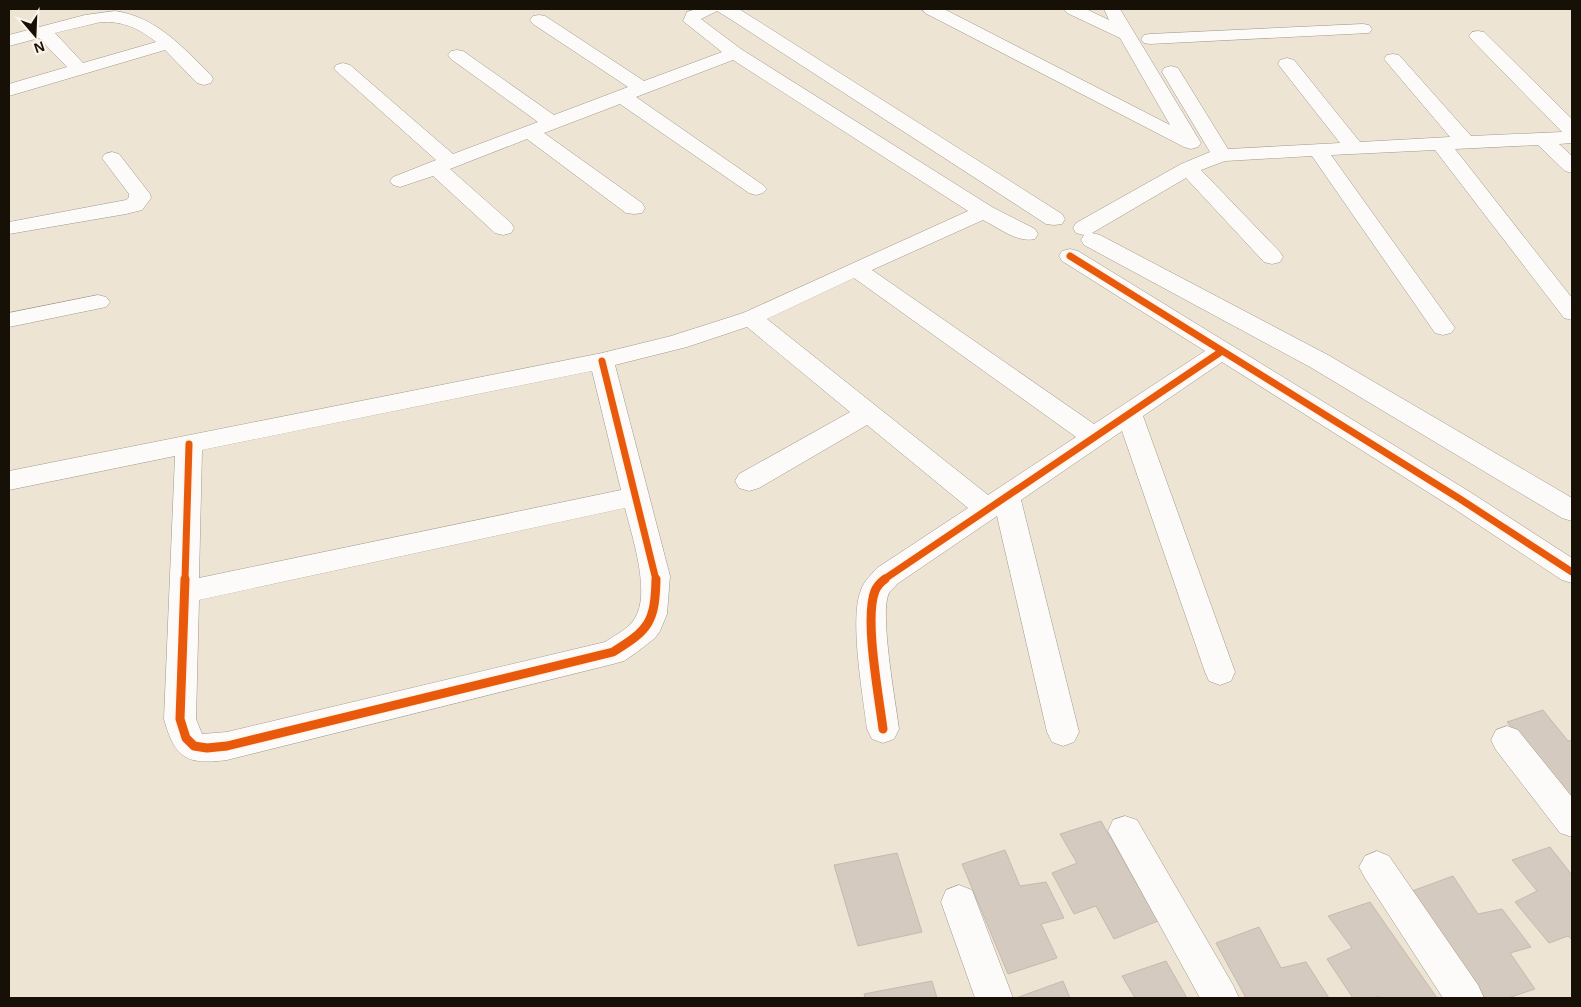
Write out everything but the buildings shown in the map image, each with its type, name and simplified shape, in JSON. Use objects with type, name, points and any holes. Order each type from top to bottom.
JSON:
[{"type":"street","points":[[710,9],[693,16],[692,22],[735,53],[984,212],[1222,351],[1460,499],[1572,572]]},
{"type":"street","points":[[724,9],[1054,219]]},
{"type":"street","points":[[931,9],[1191,143]]},
{"type":"street","points":[[1074,9],[1126,34]]},
{"type":"street","points":[[1112,9],[1191,143],[1272,256]]},
{"type":"street","points":[[1132,9],[1150,39],[1204,161]]},
{"type":"street","points":[[9,41],[82,21],[118,16],[146,27],[168,44],[204,79]]},
{"type":"street","points":[[539,20],[641,88]]},
{"type":"street","points":[[1150,39],[1363,29]]},
{"type":"street","points":[[44,32],[79,70]]},
{"type":"street","points":[[1478,36],[1572,130]]},
{"type":"street","points":[[9,90],[168,44]]},
{"type":"street","points":[[400,181],[735,53]]},
{"type":"street","points":[[457,55],[551,122]]},
{"type":"street","points":[[1393,59],[1466,143]]},
{"type":"street","points":[[1287,64],[1356,149]]},
{"type":"street","points":[[343,68],[442,164],[503,228]]},
{"type":"street","points":[[621,96],[756,188]]},
{"type":"street","points":[[528,131],[634,208]]},
{"type":"street","points":[[1088,234],[1204,161],[1318,151],[1572,137]]},
{"type":"street","points":[[1543,139],[1572,167]]},
{"type":"street","points":[[1441,144],[1572,313]]},
{"type":"street","points":[[1318,151],[1443,328]]},
{"type":"street","points":[[9,228],[126,208],[134,205],[140,198],[139,194],[112,158]]},
{"type":"street","points":[[9,480],[602,361],[678,342],[751,318],[984,212]]},
{"type":"street","points":[[1088,234],[1086,250],[1046,249],[1029,228],[1034,224],[1054,219],[1064,220],[1319,361],[1572,511]]},
{"type":"street","points":[[856,269],[1094,437]]},
{"type":"street","points":[[9,320],[98,302]]},
{"type":"street","points":[[751,318],[868,413],[996,503],[1063,732]]},
{"type":"street","points":[[883,729],[873,638],[872,609],[875,590],[887,576],[1222,351]]},
{"type":"street","points":[[189,444],[180,719],[184,737],[191,745],[204,748],[227,746],[613,652],[635,639],[648,626],[655,608],[656,576],[602,361]]},
{"type":"street","points":[[749,482],[868,413]]},
{"type":"street","points":[[1129,414],[1220,672]]},
{"type":"street","points":[[184,592],[637,496]]},
{"type":"street","points":[[1507,740],[1572,822]]},
{"type":"street","points":[[1125,831],[1220,998]]},
{"type":"street","points":[[1377,866],[1465,998]]},
{"type":"street","points":[[959,902],[994,998]]},
{"type":"cycle path","points":[[1070,256],[1460,499],[1572,572]]},
{"type":"cycle path","points":[[883,729],[872,637],[872,602],[875,591],[887,576],[1222,351]]},
{"type":"cycle path","points":[[189,444],[180,719],[186,738],[190,743],[200,748],[207,748],[227,746],[613,652],[644,630],[653,614],[656,576],[602,361]]}]
